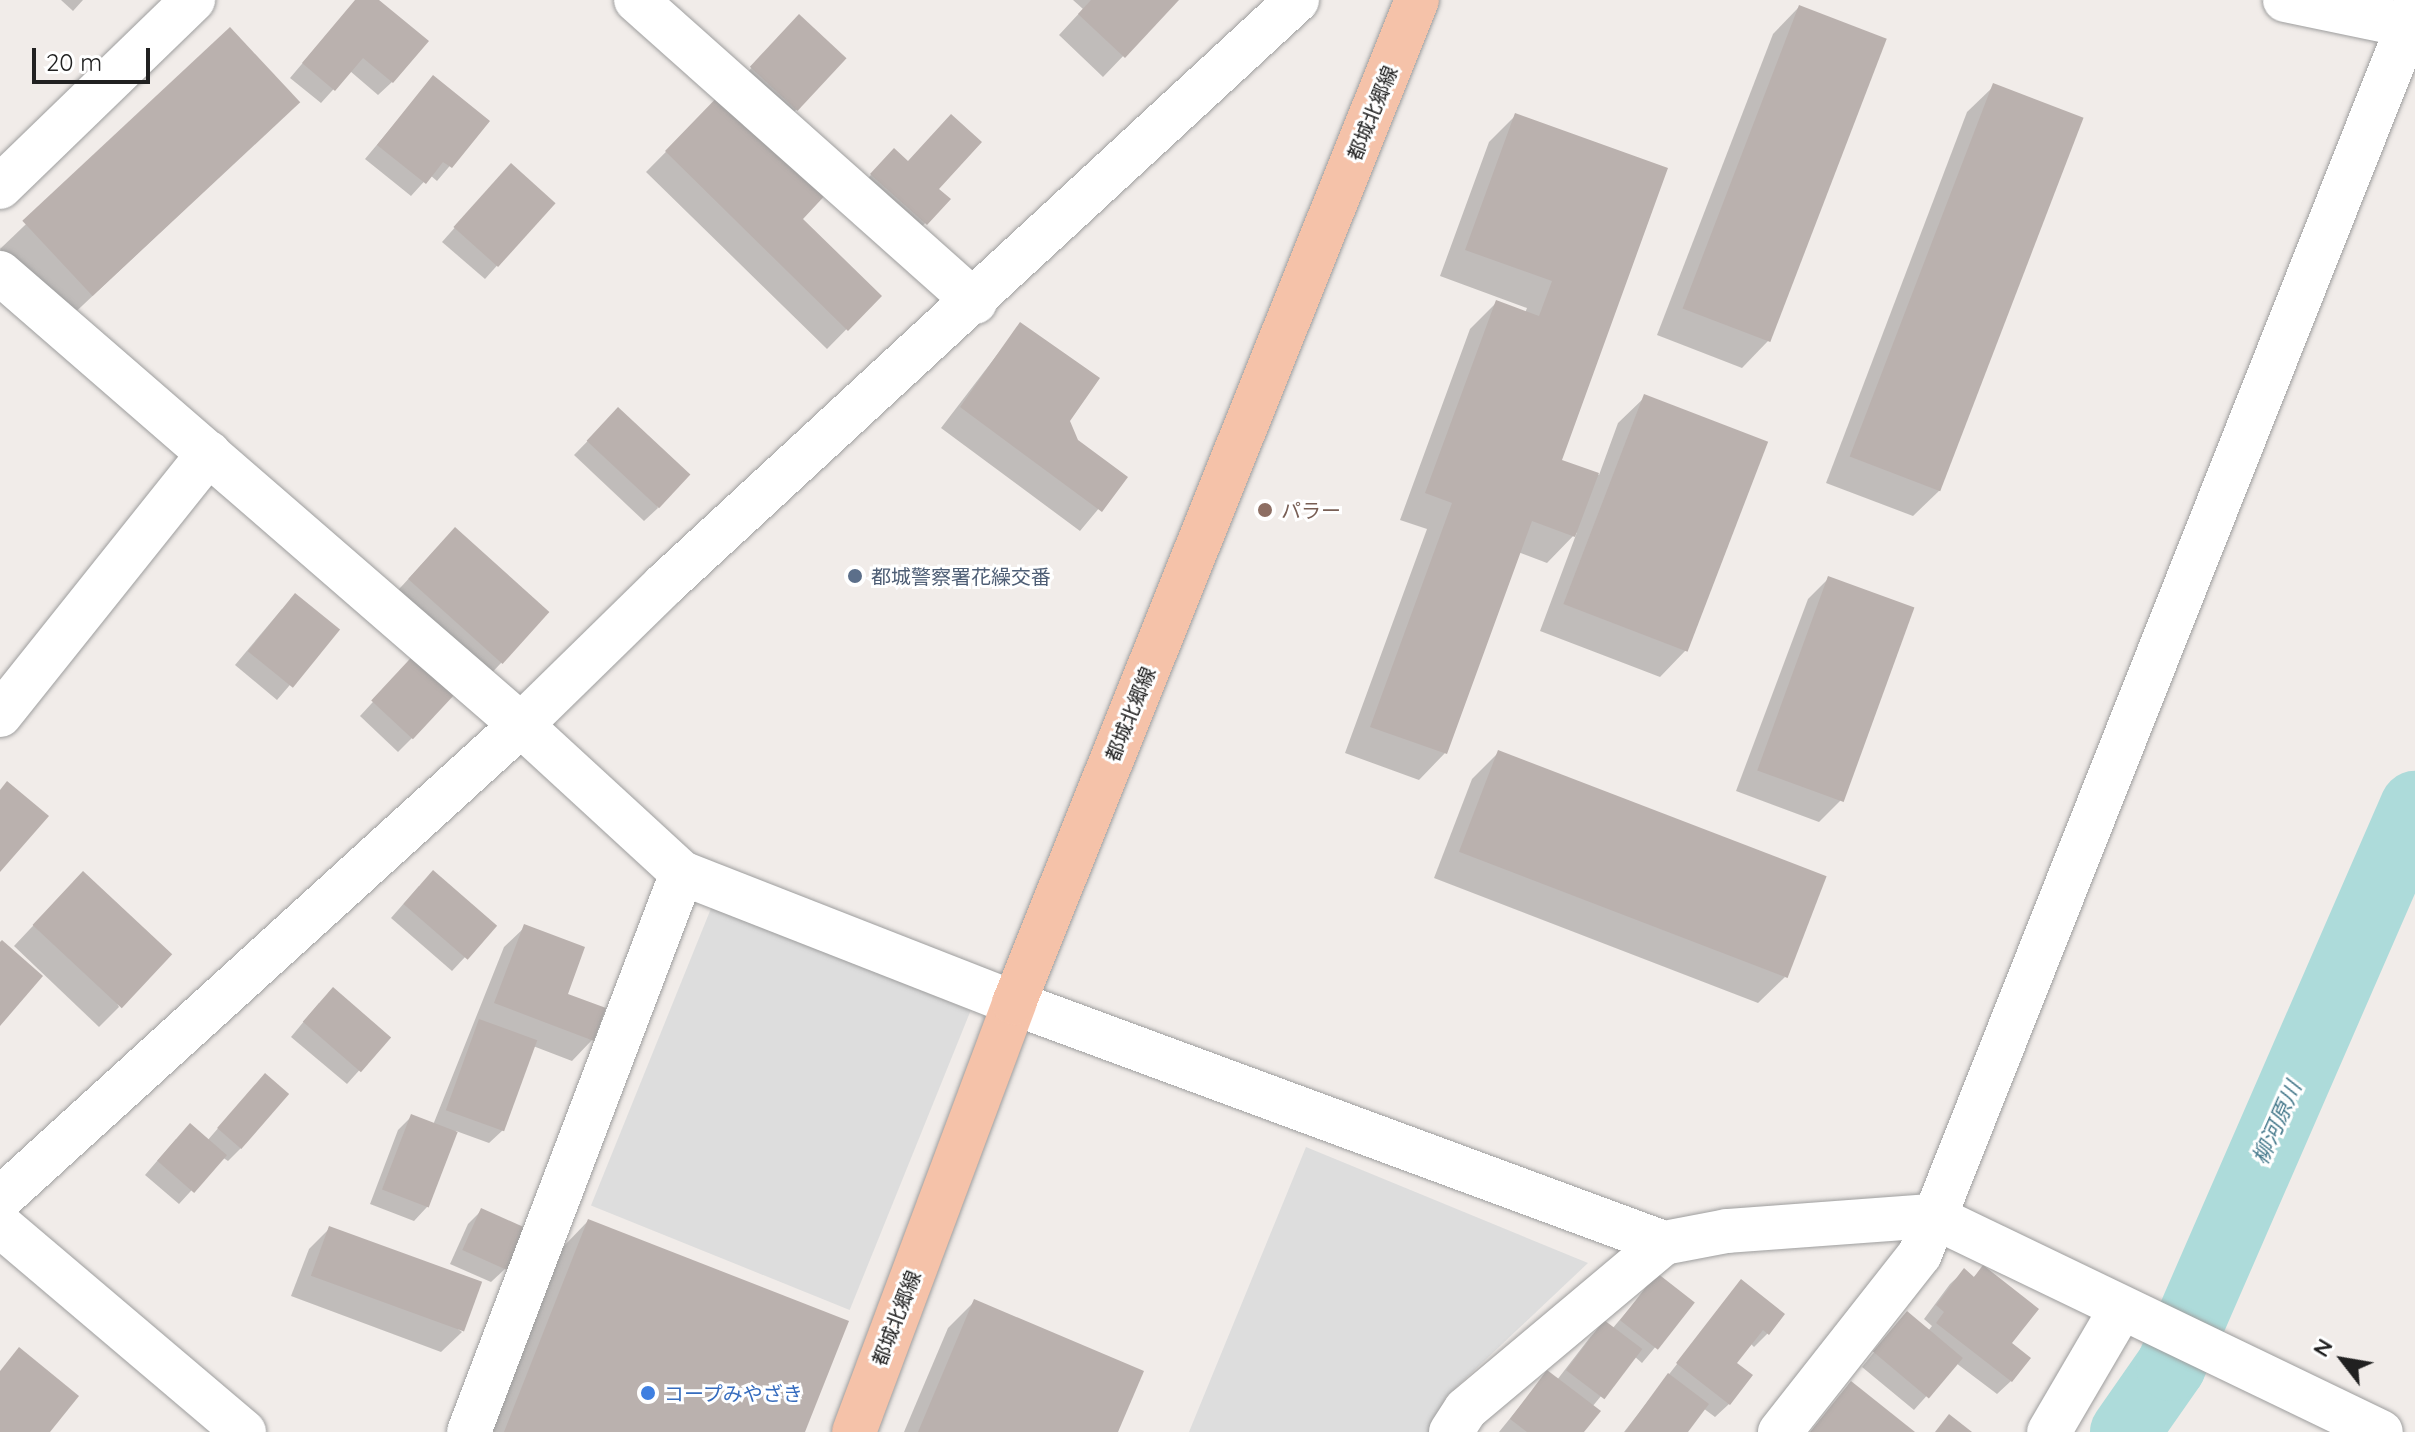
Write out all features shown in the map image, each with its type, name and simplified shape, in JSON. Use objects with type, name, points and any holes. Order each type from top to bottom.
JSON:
[{"type":"main road","name":"都城北郷線","points":[[854,1432],[1014,1003],[1417,0]]},
{"type":"street","points":[[0,187],[193,0]]},
{"type":"street","points":[[636,0],[975,302]]},
{"type":"street","points":[[0,1199],[521,725],[664,585],[975,302],[1297,0]]},
{"type":"street","points":[[1780,1432],[1920,1254],[1932,1216],[2412,20],[2285,0]]},
{"type":"street","points":[[0,273],[521,725],[682,873],[1014,1003],[1664,1243]]},
{"type":"street","points":[[0,715],[209,453]]},
{"type":"street","points":[[469,1432],[682,873]]},
{"type":"street","points":[[1451,1432],[1466,1409],[1664,1243],[1727,1231],[1932,1216],[2381,1432]]},
{"type":"street","points":[[0,1225],[244,1432]]},
{"type":"street","points":[[2049,1432],[2132,1314]]},
{"type":"shaded area","points":[[712,906],[971,1011],[850,1310],[591,1205]]},
{"type":"shaded area","points":[[1306,1147],[1588,1263],[1446,1397],[1431,1432],[1189,1432]]},
{"type":"building","points":[[355,0],[379,0],[429,41],[393,83],[363,58],[335,91],[302,63]]},
{"type":"building","points":[[1091,0],[1179,0],[1125,58],[1078,14]]},
{"type":"building","points":[[1799,5],[1887,39],[1770,342],[1683,308]]},
{"type":"building","points":[[799,14],[847,58],[797,111],[750,67]]},
{"type":"building","points":[[230,27],[300,102],[93,296],[22,221]]},
{"type":"building","points":[[433,75],[490,121],[452,168],[443,162],[426,184],[377,145]]},
{"type":"building","points":[[1993,83],[2084,118],[1940,491],[1850,456]]},
{"type":"building","points":[[726,88],[830,190],[803,219],[882,296],[848,331],[665,151]]},
{"type":"building","points":[[1515,113],[1668,168],[1562,460],[1599,473],[1575,537],[1532,521],[1447,754],[1370,727],[1452,503],[1425,493],[1496,300],[1539,316],[1552,281],[1465,250]]},
{"type":"building","points":[[951,114],[982,142],[939,189],[951,199],[927,225],[870,174],[894,148],[908,161]]},
{"type":"building","points":[[511,163],[556,203],[498,267],[453,227]]},
{"type":"building","points":[[1020,322],[1100,378],[1070,421],[1078,440],[1128,477],[1102,512],[960,407]]},
{"type":"building","points":[[1644,394],[1768,442],[1688,652],[1563,604]]},
{"type":"building","points":[[618,407],[690,475],[659,508],[587,441]]},
{"type":"building","points":[[455,527],[549,612],[503,664],[408,579]]},
{"type":"building","points":[[1828,576],[1914,607],[1844,802],[1757,771]]},
{"type":"building","points":[[295,593],[340,630],[293,688],[248,651]]},
{"type":"building","points":[[421,647],[463,686],[413,739],[371,700]]},
{"type":"building","points":[[1498,750],[1827,876],[1788,978],[1459,852]]},
{"type":"building","points":[[7,781],[49,816],[0,872],[0,790]]},
{"type":"building","points":[[433,870],[497,926],[468,960],[403,904]]},
{"type":"building","points":[[83,871],[172,954],[122,1008],[33,925]]},
{"type":"building","points":[[524,924],[585,947],[568,994],[606,1008],[594,1041],[494,1003]]},
{"type":"building","points":[[2,940],[43,976],[0,1026],[0,942]]},
{"type":"building","points":[[333,987],[391,1038],[361,1072],[303,1022]]},
{"type":"building","points":[[479,1019],[537,1040],[504,1131],[446,1110]]},
{"type":"building","points":[[265,1073],[289,1094],[241,1149],[217,1128]]},
{"type":"building","points":[[411,1114],[458,1132],[429,1208],[382,1190]]},
{"type":"building","points":[[190,1123],[227,1155],[194,1193],[157,1161]]},
{"type":"building","points":[[481,1208],[526,1228],[507,1270],[462,1250]]},
{"type":"building","points":[[588,1219],[849,1321],[805,1432],[504,1432]]},
{"type":"building","points":[[329,1226],[482,1282],[464,1332],[311,1276]]},
{"type":"building","points":[[1983,1265],[2039,1309],[2012,1343],[2031,1358],[2012,1382],[1936,1323],[1944,1312],[1936,1305],[1964,1268],[1974,1277]]},
{"type":"building","points":[[1657,1273],[1695,1303],[1658,1350],[1620,1320]]},
{"type":"building","points":[[1741,1279],[1785,1314],[1769,1335],[1763,1330],[1737,1363],[1753,1375],[1730,1405],[1676,1363]]},
{"type":"building","points":[[974,1299],[1144,1371],[1118,1432],[918,1432]]},
{"type":"building","points":[[1907,1311],[1963,1358],[1929,1399],[1873,1352]]},
{"type":"building","points":[[1604,1320],[1642,1349],[1604,1399],[1566,1370]]},
{"type":"building","points":[[19,1347],[79,1396],[50,1432],[0,1432],[0,1371]]},
{"type":"building","points":[[1547,1370],[1601,1411],[1584,1432],[1527,1432],[1510,1419]]},
{"type":"building","points":[[1668,1373],[1709,1404],[1688,1432],[1625,1432]]},
{"type":"building","points":[[1851,1381],[1915,1432],[1810,1432]]},
{"type":"building","points":[[1949,1414],[1972,1432],[1935,1432]]},
{"type":"waterway","name":"柳河原川","points":[[2125,1432],[2171,1366],[2415,806]]},
{"type":"place","name":"パラー","points":[[1265,510]]},
{"type":"place","name":"都城警察署花繰交番","points":[[855,576]]},
{"type":"place","name":"コープみやざき","points":[[648,1393]]}]
